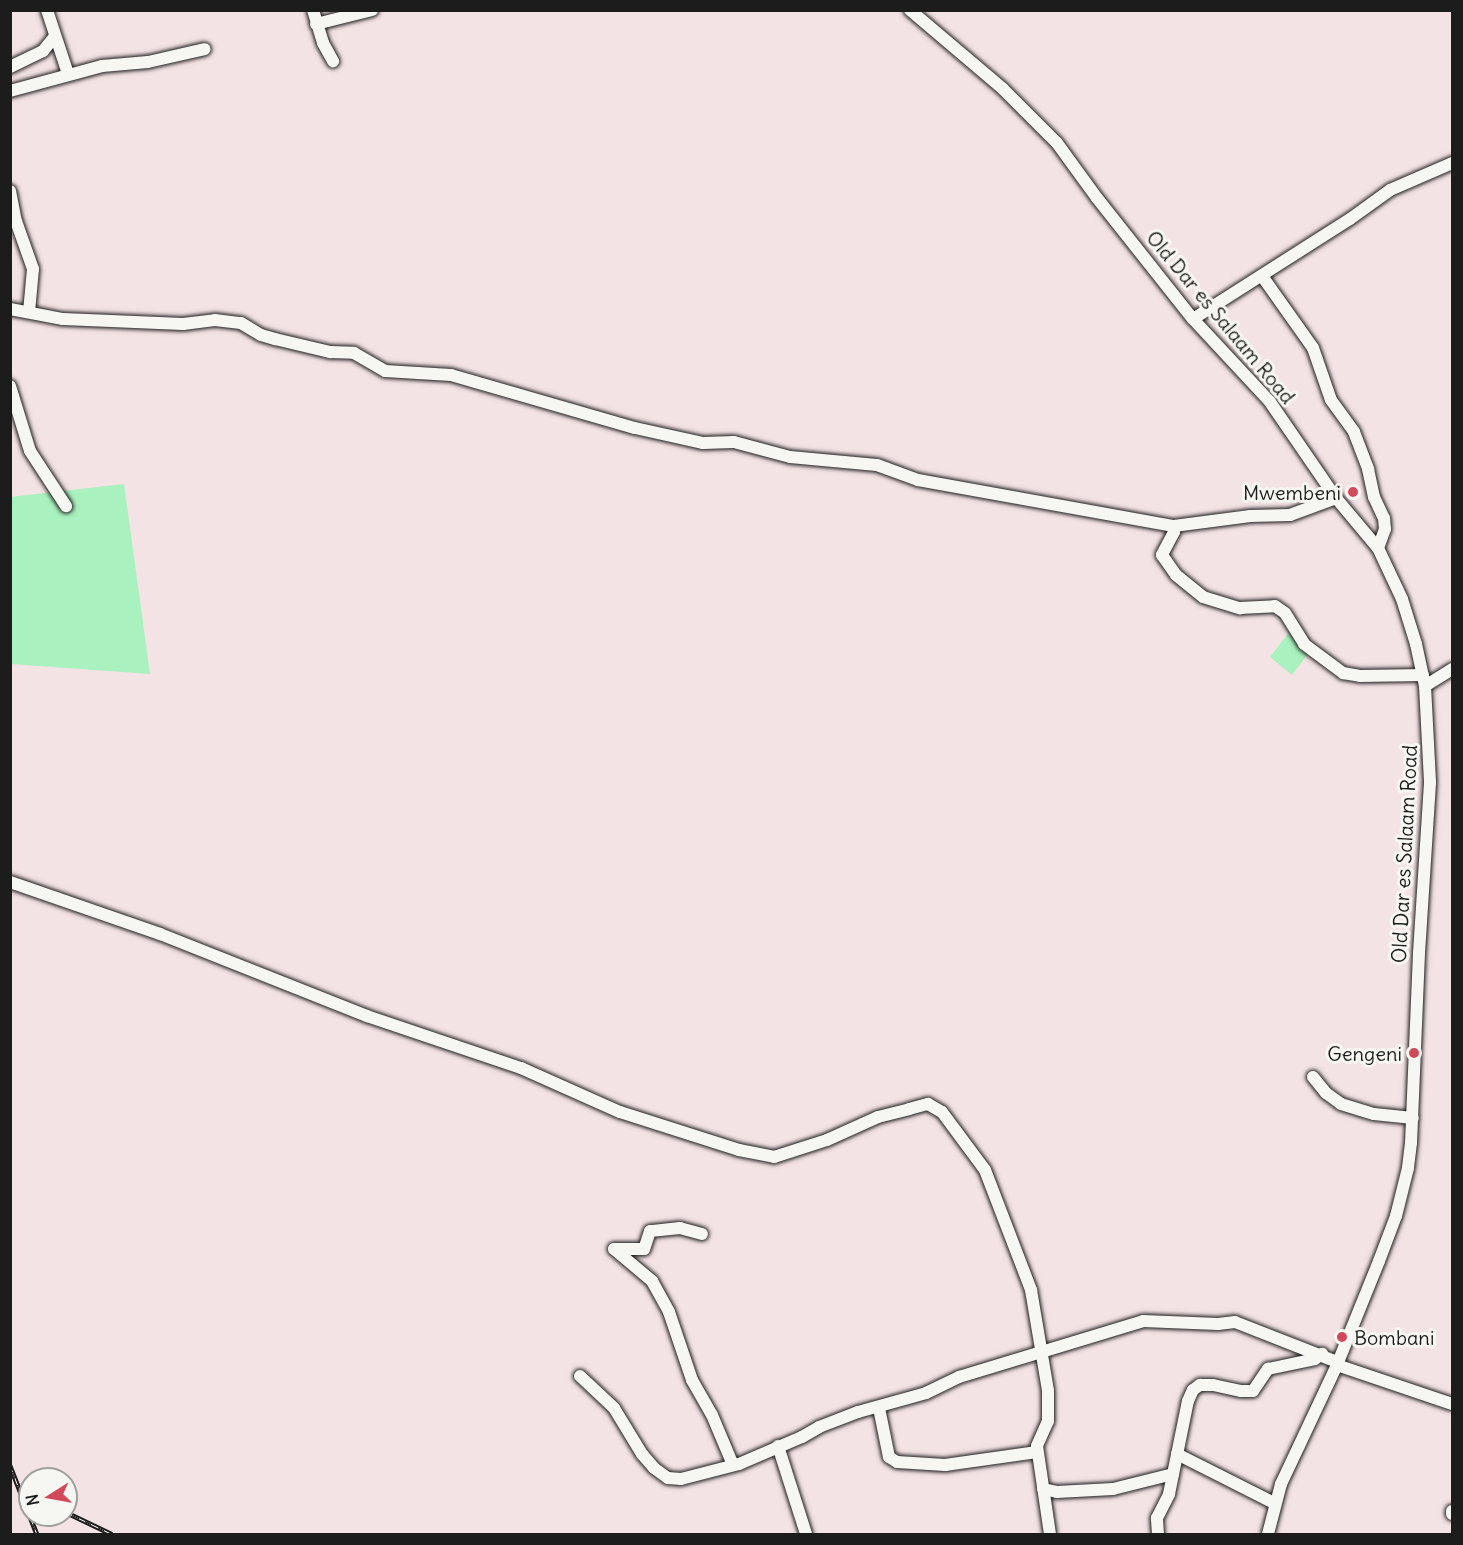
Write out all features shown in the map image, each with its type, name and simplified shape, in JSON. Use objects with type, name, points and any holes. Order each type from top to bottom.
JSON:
[{"type":"street","points":[[47,10],[68,74]]},
{"type":"street","points":[[313,10],[316,24],[333,61]]},
{"type":"street","points":[[316,24],[372,10]]},
{"type":"street","name":"Old Dar es Salaam Road","points":[[910,10],[1003,89],[1057,143],[1097,198],[1193,319],[1270,402],[1336,498],[1378,548],[1409,617],[1424,681],[1430,783],[1419,953],[1413,1118],[1408,1168],[1396,1216],[1337,1363],[1274,1503],[1268,1534]]},
{"type":"street","points":[[10,67],[43,51],[55,36]]},
{"type":"street","points":[[10,92],[102,66],[165,59],[205,49]]},
{"type":"street","points":[[1193,319],[1262,276],[1390,190],[1452,163]]},
{"type":"street","points":[[10,191],[21,238],[33,269],[29,312]]},
{"type":"street","points":[[1262,276],[1313,348],[1331,400],[1354,432],[1368,469],[1373,494],[1384,518],[1385,529],[1378,548]]},
{"type":"street","points":[[10,309],[63,319],[183,324],[215,320],[241,323],[261,335],[275,339],[330,352],[354,353],[385,371],[451,375],[635,429],[703,443],[734,442],[790,457],[877,465],[918,480],[1174,526],[1250,516],[1290,515],[1336,498]]},
{"type":"street","points":[[10,386],[30,451],[66,506]]},
{"type":"street","points":[[1174,526],[1174,532],[1162,555],[1180,579],[1203,597],[1240,608],[1275,606],[1285,613],[1304,644],[1343,673],[1424,681],[1452,669]]},
{"type":"street","points":[[10,882],[160,934],[367,1016],[521,1068],[620,1112],[739,1150],[774,1157],[827,1140],[878,1117],[928,1104],[942,1112],[985,1170],[1031,1290],[1048,1391],[1048,1421],[1040,1436],[1037,1452],[1050,1534]]},
{"type":"street","points":[[1313,1077],[1326,1093],[1341,1104],[1374,1114],[1413,1118]]},
{"type":"street","points":[[702,1234],[680,1228],[650,1231],[644,1249],[614,1249],[652,1281],[669,1312],[692,1380],[712,1415],[733,1465]]},
{"type":"street","points":[[580,1376],[614,1408],[642,1454],[668,1478],[681,1479],[733,1465],[858,1412],[926,1393],[959,1377],[1041,1354],[1143,1321],[1218,1324],[1235,1322],[1322,1354],[1337,1363],[1452,1404]]},
{"type":"street","points":[[1158,1534],[1157,1518],[1169,1494],[1193,1390],[1200,1385],[1213,1385],[1253,1391],[1268,1369],[1315,1359],[1322,1354]]},
{"type":"street","points":[[879,1408],[889,1457],[897,1462],[945,1465],[1037,1452]]},
{"type":"street","points":[[778,1446],[806,1534]]},
{"type":"street","points":[[1177,1455],[1274,1503]]},
{"type":"street","points":[[1043,1490],[1057,1492],[1113,1489],[1173,1474]]},
{"type":"green space","points":[[124,484],[150,674],[11,664],[10,497]]},
{"type":"green space","points":[[1290,631],[1308,654],[1292,675],[1270,657]]},
{"type":"railway","points":[[10,1465],[37,1534]]},
{"type":"railway","points":[[78,1518],[112,1534]]},
{"type":"place","name":"Mwembeni","points":[[1353,492]]},
{"type":"place","name":"Gengeni","points":[[1414,1053]]},
{"type":"place","name":"Bombani","points":[[1342,1337]]}]
